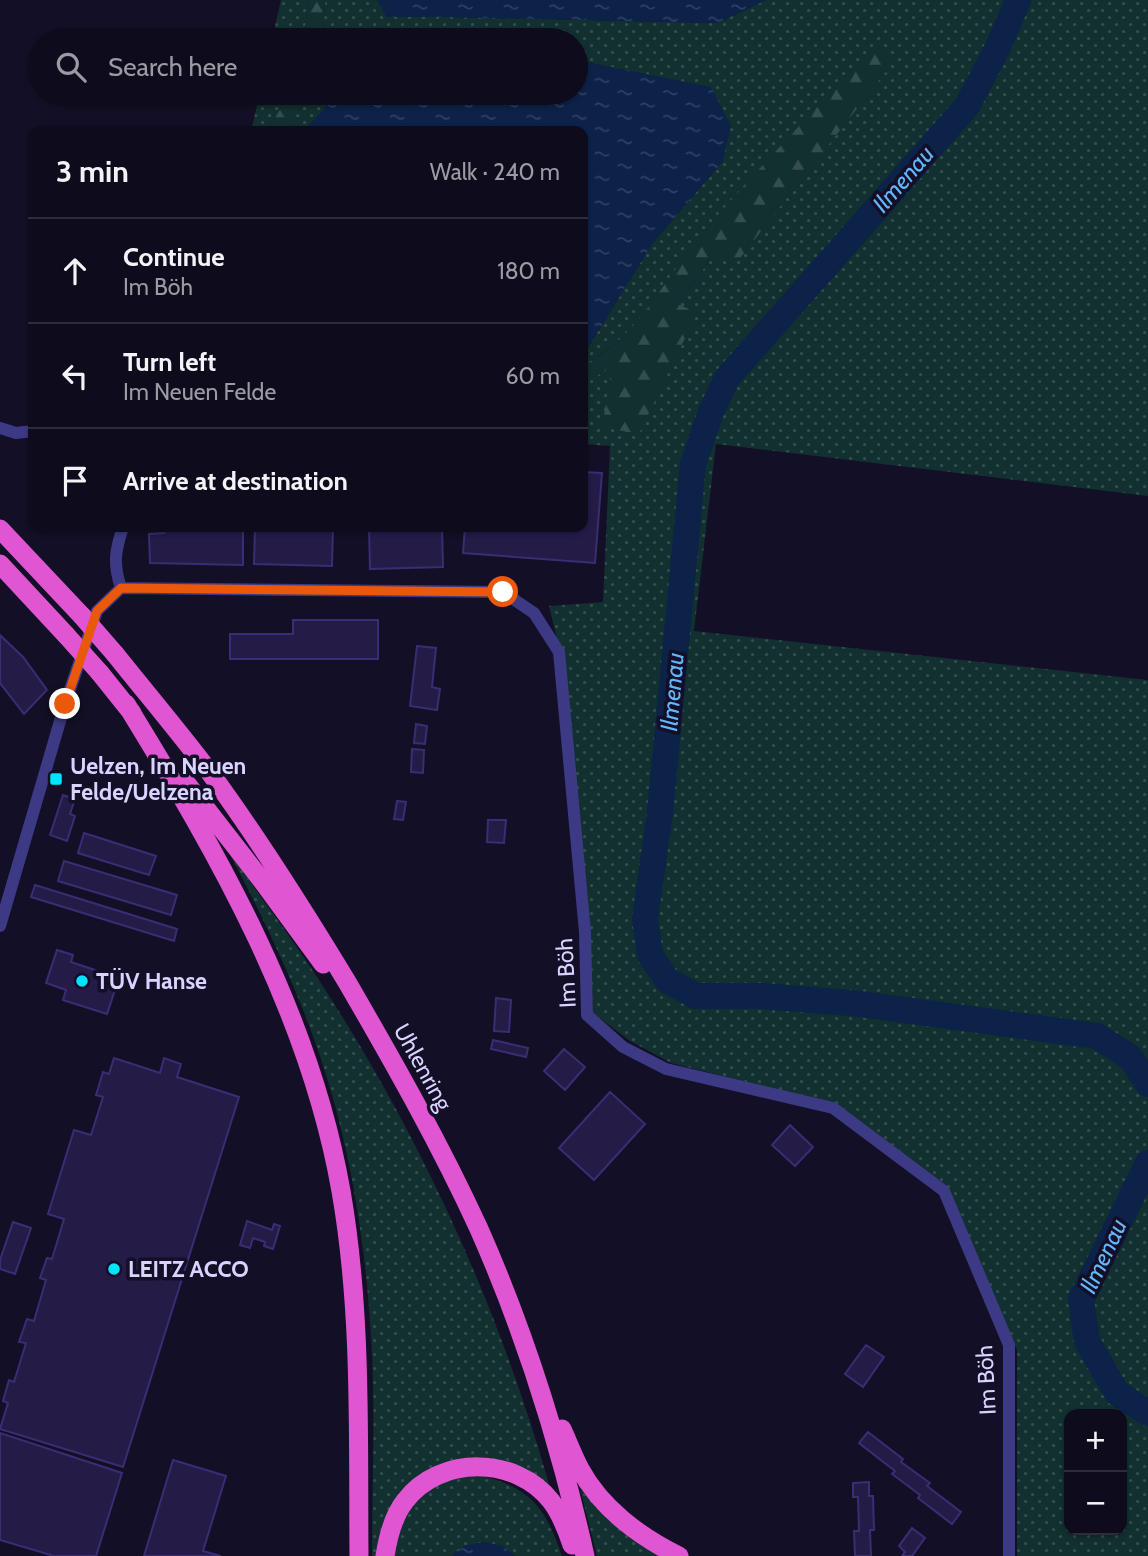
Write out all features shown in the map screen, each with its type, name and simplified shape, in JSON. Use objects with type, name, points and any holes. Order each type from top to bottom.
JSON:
[{"type":"highway","name":"Uhlenring","points":[[0,528],[115,654],[210,774],[265,851],[396,1065],[479,1229],[533,1371],[562,1466],[585,1556]]},
{"type":"highway","points":[[0,564],[126,704],[263,882],[396,1065]]},
{"type":"highway","points":[[126,704],[187,803],[242,905],[288,1008],[308,1063],[324,1120],[341,1189],[351,1260],[357,1357],[359,1556]]},
{"type":"highway","points":[[533,1371],[581,1471],[598,1496],[618,1516],[646,1537],[679,1556]]},
{"type":"highway","points":[[385,1556],[392,1525],[405,1501],[425,1481],[452,1469],[478,1466],[503,1469],[526,1480],[550,1500],[566,1527],[576,1556]]},
{"type":"street","points":[[0,428],[16,433],[28,432]]},
{"type":"street","points":[[0,926],[65,704],[97,611],[117,592],[115,549],[121,532]]},
{"type":"street","name":"Im Böh","points":[[117,592],[503,592],[534,613],[559,652],[585,932],[587,1016],[623,1047],[666,1069],[833,1108],[944,1191],[1009,1345],[1009,1556]]},
{"type":"green space","points":[[281,0],[308,0],[305,28],[275,28]]},
{"type":"green space","points":[[308,0],[325,0],[324,28],[305,28]]},
{"type":"green space","points":[[325,0],[377,0],[387,17],[717,23],[766,0],[1148,0],[1148,496],[716,444],[694,631],[1148,680],[1148,1556],[1017,1556],[1017,1350],[946,1185],[834,1104],[671,1063],[630,1041],[593,1013],[590,931],[564,668],[549,606],[603,602],[610,446],[588,444],[588,381],[696,314],[678,304],[710,260],[702,234],[650,307],[619,340],[588,362],[588,346],[652,244],[723,161],[711,88],[588,62],[588,28],[324,28]]},
{"type":"green space","points":[[876,43],[895,60],[737,262],[710,260],[678,304],[697,313],[639,434],[602,427],[612,367],[588,381],[588,362],[620,339],[635,323],[703,232]]},
{"type":"green space","points":[[257,105],[283,105],[270,126],[252,126]]},
{"type":"green space","points":[[283,105],[302,105],[290,126],[270,126]]},
{"type":"green space","points":[[302,105],[328,105],[309,126],[290,126]]},
{"type":"green space","points":[[229,852],[326,991],[362,1049],[428,1170],[484,1296],[509,1361],[551,1491],[528,1474],[423,1475],[376,1556],[372,1556],[373,1404],[370,1316],[362,1240],[349,1165],[331,1092],[311,1030],[278,952]]},
{"type":"green space","points":[[477,1475],[510,1485],[533,1501],[549,1524],[562,1556],[456,1552],[452,1556],[392,1556],[403,1523],[418,1498],[442,1483]]},
{"type":"green space","points":[[580,1489],[613,1523],[663,1556],[597,1556]]},
{"type":"water","points":[[377,0],[766,0],[717,23],[387,17]]},
{"type":"water","points":[[588,62],[711,87],[731,126],[723,161],[652,244],[588,346],[588,126],[309,126],[328,105],[588,105]]},
{"type":"water","points":[[484,1542],[503,1546],[515,1556],[452,1556],[464,1546]]},
{"type":"building","points":[[588,472],[602,473],[595,563],[463,553],[465,532],[588,532]]},
{"type":"building","points":[[243,532],[243,565],[150,563],[149,534]]},
{"type":"building","points":[[255,532],[333,532],[332,566],[254,564]]},
{"type":"building","points":[[369,532],[442,532],[443,567],[370,569]]},
{"type":"building","points":[[293,620],[378,620],[378,659],[230,659],[230,634],[293,634]]},
{"type":"building","points":[[0,635],[23,657],[47,690],[24,714],[0,683]]},
{"type":"building","points":[[417,646],[436,648],[432,687],[440,689],[437,710],[410,706]]},
{"type":"building","points":[[416,724],[427,726],[425,744],[414,743]]},
{"type":"building","points":[[412,749],[424,750],[423,773],[411,772]]},
{"type":"building","points":[[63,795],[75,799],[70,814],[75,816],[67,841],[50,835]]},
{"type":"building","points":[[397,801],[406,802],[403,820],[394,819]]},
{"type":"building","points":[[488,820],[506,820],[504,843],[487,842]]},
{"type":"building","points":[[84,833],[156,856],[149,875],[78,853]]},
{"type":"building","points":[[64,861],[177,895],[171,915],[58,881]]},
{"type":"building","points":[[35,885],[177,929],[174,941],[31,897]]},
{"type":"building","name":"TÜV Hanse","points":[[57,950],[73,955],[71,962],[119,978],[107,1014],[63,1000],[66,990],[46,983]]},
{"type":"building","points":[[496,998],[511,1000],[509,1032],[494,1031]]},
{"type":"building","points":[[493,1040],[528,1048],[526,1057],[491,1049]]},
{"type":"building","points":[[564,1049],[585,1067],[565,1090],[544,1071]]},
{"type":"building","name":"LEITZ ACCO","points":[[114,1058],[160,1073],[164,1058],[181,1064],[177,1077],[239,1097],[123,1467],[0,1429],[8,1403],[3,1401],[9,1380],[14,1382],[26,1343],[19,1342],[27,1319],[34,1321],[46,1280],[40,1278],[47,1258],[52,1259],[64,1219],[48,1214],[74,1130],[91,1135],[103,1097],[96,1095],[103,1072],[109,1074]]},
{"type":"building","points":[[610,1092],[645,1124],[594,1180],[559,1148]]},
{"type":"building","points":[[790,1125],[813,1147],[795,1166],[772,1145]]},
{"type":"building","points":[[247,1221],[272,1230],[274,1224],[280,1226],[273,1249],[264,1246],[265,1242],[253,1238],[250,1248],[240,1245]]},
{"type":"building","points":[[13,1222],[31,1228],[15,1274],[0,1269],[0,1260]]},
{"type":"building","points":[[866,1345],[884,1357],[863,1387],[845,1374]]},
{"type":"building","points":[[868,1432],[903,1459],[901,1462],[930,1483],[927,1486],[961,1512],[952,1524],[918,1498],[920,1495],[892,1474],[895,1471],[859,1443]]},
{"type":"building","points":[[0,1433],[122,1473],[96,1556],[54,1556],[0,1540]]},
{"type":"building","points":[[173,1460],[226,1476],[203,1551],[221,1556],[144,1556]]},
{"type":"building","points":[[869,1482],[869,1496],[873,1496],[874,1530],[870,1530],[871,1556],[855,1556],[854,1531],[859,1531],[858,1497],[853,1497],[853,1483]]},
{"type":"building","points":[[912,1528],[925,1538],[912,1556],[902,1556],[905,1552],[899,1546]]},
{"type":"waterway","name":"Ilmenau","points":[[1018,0],[998,47],[967,106],[727,378],[711,412],[693,464],[660,813],[645,918],[650,955],[667,980],[696,996],[760,996],[852,1003],[1097,1036],[1131,1058],[1148,1084]]},
{"type":"waterway","name":"Ilmenau","points":[[1148,1163],[1081,1300],[1087,1341],[1117,1393],[1148,1413]]},
{"type":"place","name":"Uelzen, Im Neuen Felde/Uelzena","points":[[56,779]]},
{"type":"place","name":"TÜV Hanse","points":[[82,981]]},
{"type":"place","name":"LEITZ ACCO","points":[[114,1269]]},
{"type":"route","points":[[65,704],[97,611],[121,588],[503,592]]}]
